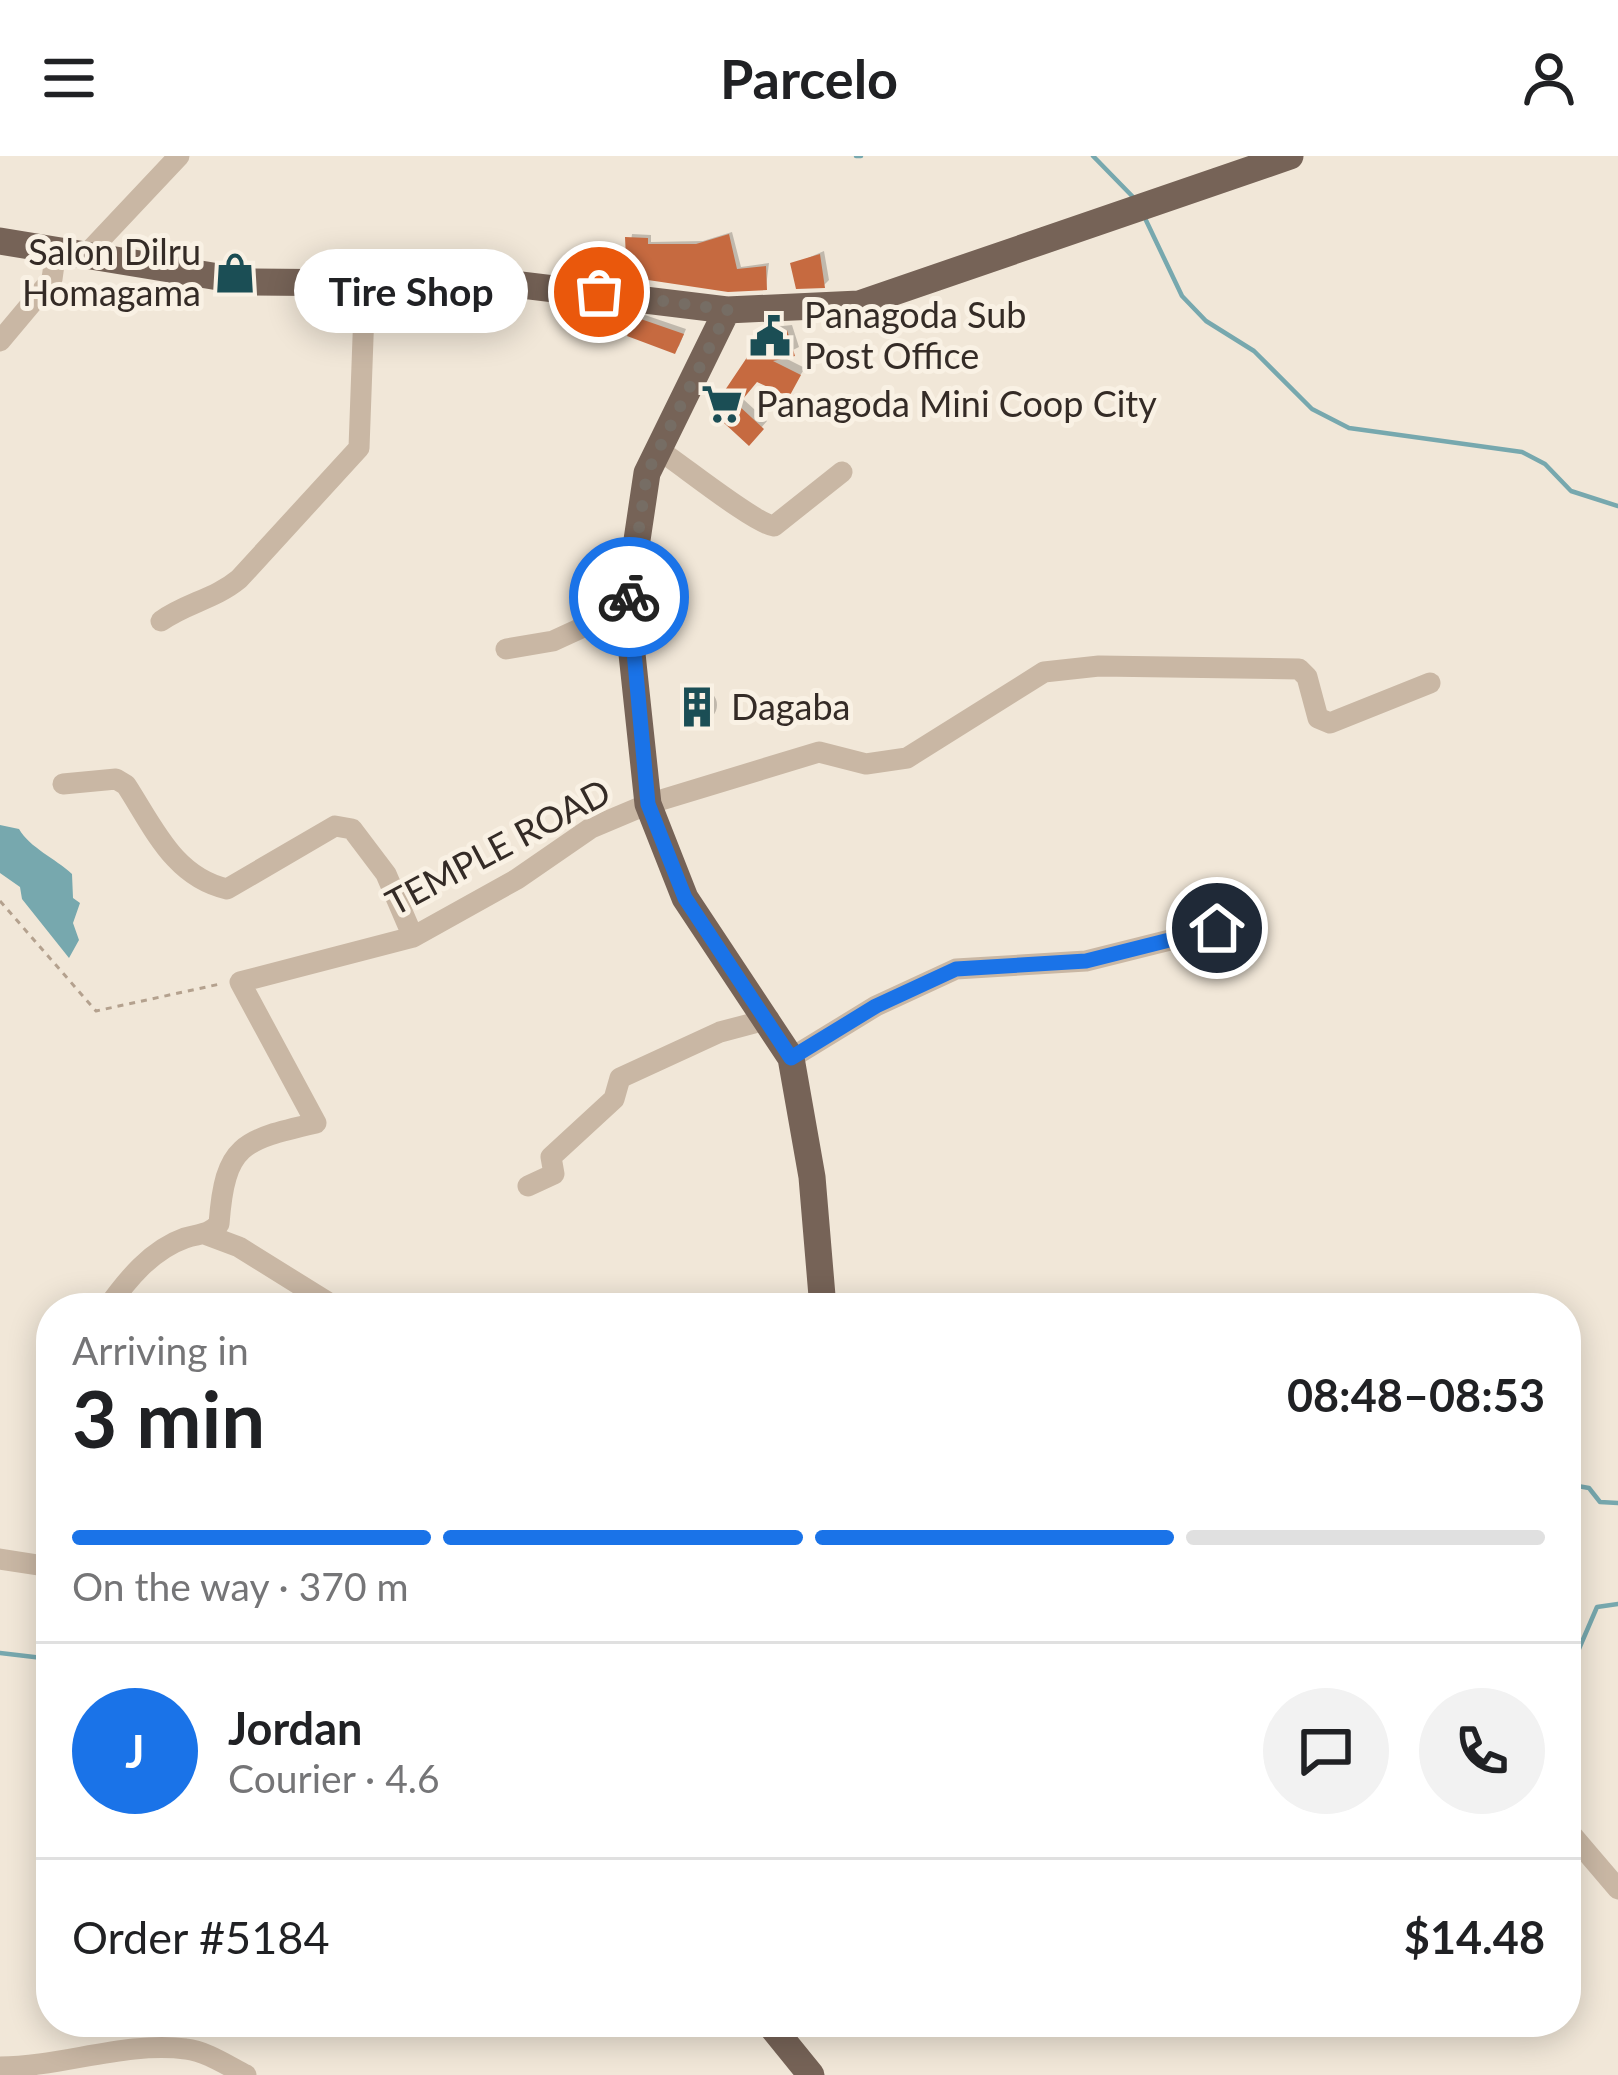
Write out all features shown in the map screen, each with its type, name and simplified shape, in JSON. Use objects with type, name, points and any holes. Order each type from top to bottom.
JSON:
[{"type":"main road","points":[[0,241],[249,282],[365,283],[448,276],[514,280],[728,310],[860,304],[1290,156]]},
{"type":"main road","points":[[728,310],[647,473],[627,607],[648,804],[685,898],[791,1058],[812,1177],[822,1293]]},
{"type":"main road","points":[[779,2037],[811,2075]]},
{"type":"street","points":[[0,341],[70,254],[179,156]]},
{"type":"street","points":[[160,621],[180,608],[218,596],[239,579],[359,448],[365,283]]},
{"type":"street","points":[[658,450],[728,495],[760,524],[774,526],[842,472]]},
{"type":"street","points":[[506,649],[553,641],[627,607]]},
{"type":"street","name":"TEMPLE ROAD","points":[[240,982],[412,937],[518,879],[591,828],[648,804],[819,752],[866,764],[907,758],[1043,672],[1099,666],[1299,669],[1307,677],[1318,718],[1330,723],[1430,683]]},
{"type":"street","points":[[63,784],[116,779],[126,785],[176,862],[202,883],[227,889],[335,826],[352,829],[386,874],[412,937]]},
{"type":"street","points":[[791,1058],[876,1006],[956,969],[1086,961],[1217,928]]},
{"type":"street","points":[[208,1235],[219,1224],[223,1174],[243,1149],[263,1135],[316,1123],[240,982]]},
{"type":"street","points":[[528,1186],[554,1174],[551,1156],[614,1099],[620,1078],[720,1032],[769,1019]]},
{"type":"street","points":[[118,1293],[136,1269],[184,1238],[208,1235],[239,1247],[313,1293]]},
{"type":"street","points":[[0,1559],[36,1565]]},
{"type":"street","points":[[1581,1846],[1618,1889]]},
{"type":"street","points":[[0,2067],[175,2048],[191,2049],[246,2075]]},
{"type":"path","points":[[0,901],[97,1011],[186,988],[240,982]]},
{"type":"water","points":[[0,825],[19,829],[72,874],[73,898],[80,903],[73,923],[79,940],[69,958],[22,899],[20,887],[0,873]]},
{"type":"building","points":[[729,234],[737,269],[766,266],[767,290],[728,292],[608,274],[607,259],[626,258],[625,237],[648,238],[648,244],[696,244]]},
{"type":"building","points":[[820,254],[825,288],[796,289],[790,263]]},
{"type":"building","points":[[635,317],[684,334],[675,354],[627,336]]},
{"type":"building","points":[[787,330],[795,356],[773,361],[801,375],[789,397],[757,382],[738,405],[764,429],[749,446],[711,411],[764,332]]},
{"type":"building","name":"Dagaba","points":[[697,691],[709,696],[714,708],[709,720],[697,725],[685,720],[680,708],[685,696]]},
{"type":"waterway","points":[[856,156],[861,156]]},
{"type":"waterway","points":[[1093,156],[1135,199]]},
{"type":"waterway","points":[[1143,214],[1182,296],[1206,321],[1254,351],[1312,409],[1349,428],[1522,452],[1545,464],[1571,491],[1618,506]]},
{"type":"waterway","points":[[1581,1487],[1589,1488],[1600,1502],[1618,1503]]},
{"type":"waterway","points":[[1581,1644],[1597,1607],[1618,1604]]},
{"type":"waterway","points":[[0,1653],[36,1657]]},
{"type":"way so far","points":[[599,292],[728,310],[647,473],[629,597]]},
{"type":"place","name":"Salon Dilru Homagama","points":[[235,273]]},
{"type":"place","name":"Tire Shop","points":[[599,292]]},
{"type":"place","name":"Panagoda Sub Post Office","points":[[770,336]]},
{"type":"place","name":"Panagoda Mini Coop City","points":[[722,404]]},
{"type":"place","name":"Dagaba","points":[[697,707]]},
{"type":"route","points":[[629,597],[648,804],[685,898],[791,1058],[876,1006],[956,969],[1086,961],[1217,928]]}]
